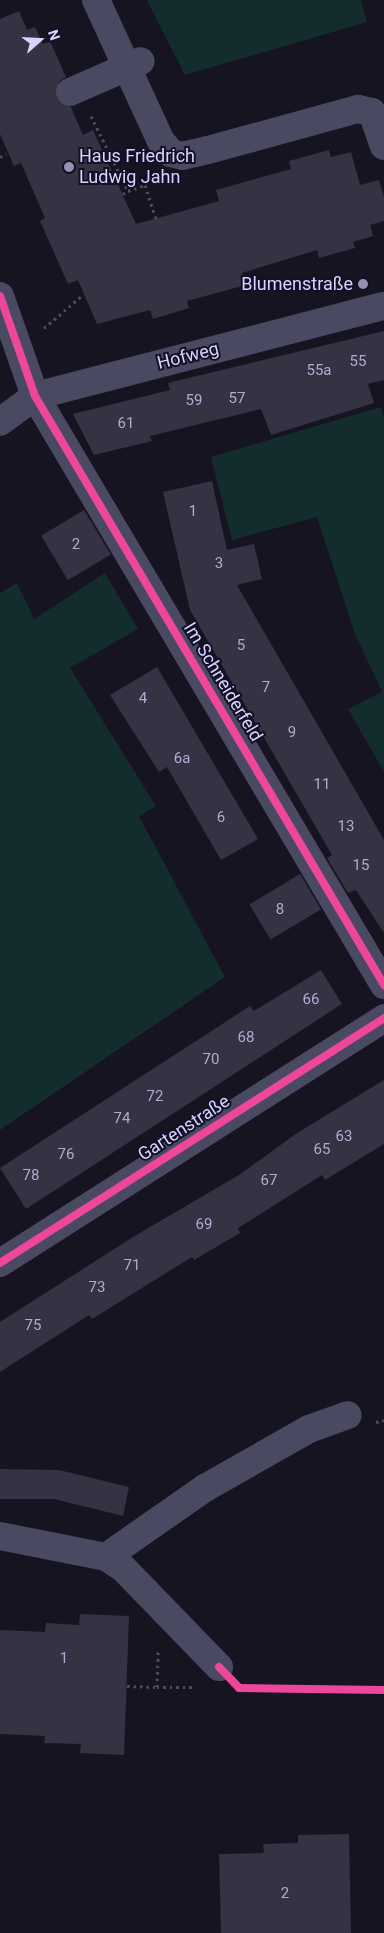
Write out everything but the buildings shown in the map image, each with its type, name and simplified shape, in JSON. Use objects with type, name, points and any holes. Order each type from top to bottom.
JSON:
[{"type":"street","points":[[96,0],[134,64],[161,141],[171,153],[182,156],[208,150],[358,109],[372,112],[384,146]]},
{"type":"street","points":[[70,92],[134,64]]},
{"type":"street","name":"Im Schneiderfeld","points":[[0,296],[35,396],[384,985]]},
{"type":"street","name":"Hofweg","points":[[0,422],[35,396],[384,306]]},
{"type":"street","name":"Gartenstraße","points":[[0,1263],[384,1018]]},
{"type":"street","points":[[106,1557],[205,1488],[308,1429],[348,1415]]},
{"type":"street","points":[[0,1536],[106,1557],[124,1568],[218,1667]]},
{"type":"path","points":[[86,118],[92,116],[128,191]]},
{"type":"path","points":[[0,157],[6,154]]},
{"type":"path","points":[[123,194],[145,185],[156,219]]},
{"type":"path","points":[[18,343],[32,338],[84,294]]},
{"type":"path","points":[[127,1686],[157,1686],[159,1604]]},
{"type":"green space","points":[[147,0],[361,0],[367,22],[185,75]]},
{"type":"green space","points":[[381,407],[384,419],[384,772],[348,709],[382,692],[355,634],[317,517],[232,540],[211,457]]},
{"type":"green space","points":[[105,573],[138,629],[70,668],[156,806],[139,816],[225,977],[0,1130],[0,593],[17,583],[34,619]]},
{"type":"tunnel","points":[[0,122],[70,92]]},
{"type":"cycle path","points":[[0,296],[35,396],[384,985]]},
{"type":"cycle path","points":[[0,1263],[384,1018]]},
{"type":"cycle path","points":[[219,1667],[239,1688],[384,1690]]},
{"type":"place","name":"Haus Friedrich Ludwig Jahn","points":[[69,167]]},
{"type":"place","name":"Blumenstraße","points":[[363,284]]}]
